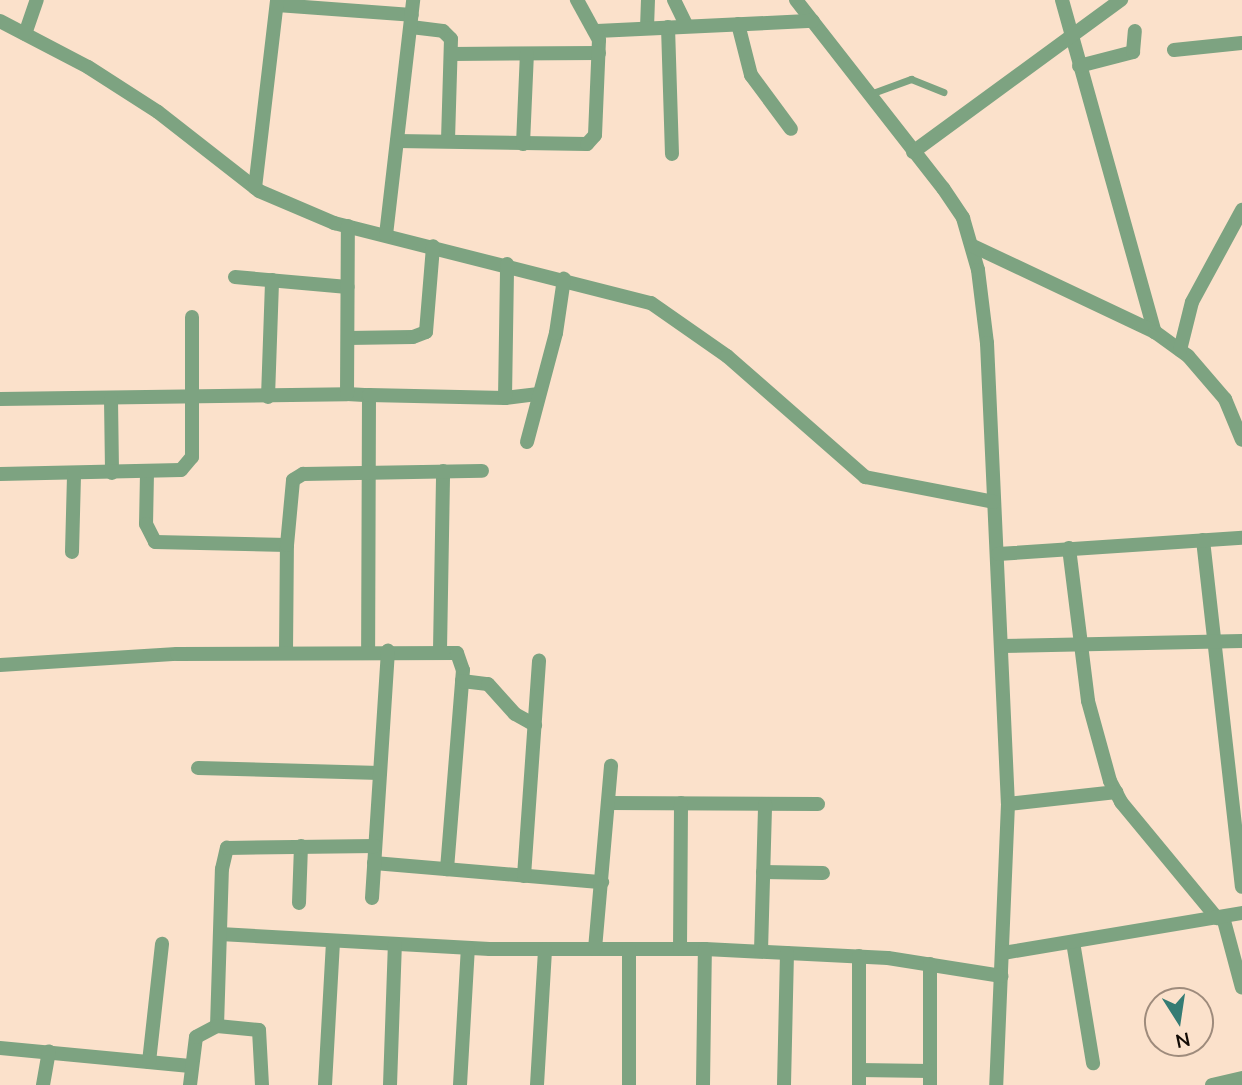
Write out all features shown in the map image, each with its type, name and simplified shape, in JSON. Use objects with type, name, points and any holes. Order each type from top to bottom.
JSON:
[{"type":"street","points":[[25,34],[37,0]]},
{"type":"street","points":[[386,235],[413,0]]},
{"type":"street","points":[[397,141],[579,146],[592,140],[599,53],[597,32],[577,0]]},
{"type":"street","points":[[647,28],[648,0]]},
{"type":"street","points":[[674,0],[686,25]]},
{"type":"street","points":[[796,0],[962,218],[973,246],[987,343],[1009,804],[996,1085]]},
{"type":"street","points":[[1062,0],[1070,37],[1155,332]]},
{"type":"street","points":[[913,152],[1121,0]]},
{"type":"street","points":[[255,188],[277,2],[340,5],[411,21],[448,34],[451,54],[448,141]]},
{"type":"street","points":[[0,21],[159,112],[255,188],[348,226],[507,264],[651,303],[684,322],[864,477],[994,502]]},
{"type":"street","points":[[597,32],[686,25],[813,22]]},
{"type":"street","points":[[738,24],[751,75],[791,129]]},
{"type":"street","points":[[668,27],[672,154]]},
{"type":"street","points":[[1079,66],[1133,52],[1135,31]]},
{"type":"street","points":[[1174,50],[1242,43]]},
{"type":"street","points":[[451,54],[599,53]]},
{"type":"street","points":[[523,144],[527,54]]},
{"type":"street","points":[[1180,350],[1192,302],[1242,210]]},
{"type":"street","points":[[347,394],[348,226]]},
{"type":"street","points":[[348,338],[421,337],[426,332],[433,246]]},
{"type":"street","points":[[973,246],[1155,332],[1180,350],[1225,399],[1242,440]]},
{"type":"street","points":[[505,398],[507,264]]},
{"type":"street","points":[[236,277],[348,287]]},
{"type":"street","points":[[527,442],[564,279]]},
{"type":"street","points":[[268,397],[272,280]]},
{"type":"street","points":[[0,474],[173,473],[188,464],[192,457],[192,317]]},
{"type":"street","points":[[0,399],[111,400],[347,394],[505,398],[539,394]]},
{"type":"street","points":[[368,651],[369,395]]},
{"type":"street","points":[[111,400],[112,473]]},
{"type":"street","points":[[440,650],[443,471]]},
{"type":"street","points":[[286,652],[286,545],[293,480],[303,474],[482,471]]},
{"type":"street","points":[[72,552],[74,473]]},
{"type":"street","points":[[147,473],[146,524],[155,542],[286,545]]},
{"type":"street","points":[[998,554],[1242,538]]},
{"type":"street","points":[[1203,540],[1242,887]]},
{"type":"street","points":[[1069,548],[1088,701],[1116,792],[1220,917],[1242,988]]},
{"type":"street","points":[[1001,646],[1242,641]]},
{"type":"street","points":[[372,898],[388,650]]},
{"type":"street","points":[[0,664],[388,650],[440,650],[460,657],[462,681],[447,869]]},
{"type":"street","points":[[524,876],[539,661]]},
{"type":"street","points":[[462,681],[488,684],[515,714],[535,725]]},
{"type":"street","points":[[596,949],[611,766]]},
{"type":"street","points":[[198,768],[380,773]]},
{"type":"street","points":[[1009,804],[1116,792]]},
{"type":"street","points":[[609,803],[818,804]]},
{"type":"street","points":[[680,949],[681,803]]},
{"type":"street","points":[[761,951],[765,804]]},
{"type":"street","points":[[299,903],[301,846]]},
{"type":"street","points":[[217,1026],[223,856],[227,848],[375,846]]},
{"type":"street","points":[[374,863],[602,882]]},
{"type":"street","points":[[763,872],[823,873]]},
{"type":"street","points":[[1003,953],[1242,913]]},
{"type":"street","points":[[220,934],[468,948],[705,949],[859,956],[1002,976]]},
{"type":"street","points":[[325,1085],[333,941]]},
{"type":"street","points":[[1073,942],[1093,1063]]},
{"type":"street","points":[[149,1062],[162,944]]},
{"type":"street","points":[[390,1085],[395,944]]},
{"type":"street","points":[[460,1085],[468,948]]},
{"type":"street","points":[[537,1085],[545,949]]},
{"type":"street","points":[[629,949],[629,1085]]},
{"type":"street","points":[[703,1085],[705,949]]},
{"type":"street","points":[[784,1085],[787,953]]},
{"type":"street","points":[[859,956],[859,1077],[930,1078],[930,964]]},
{"type":"street","points":[[190,1085],[190,1066],[198,1032],[217,1026],[259,1030],[262,1085]]},
{"type":"street","points":[[0,1048],[190,1066]]},
{"type":"street","points":[[43,1085],[49,1052]]},
{"type":"street","points":[[1212,1085],[1242,1077]]},
{"type":"lane","points":[[869,95],[911,79],[943,92]]}]
